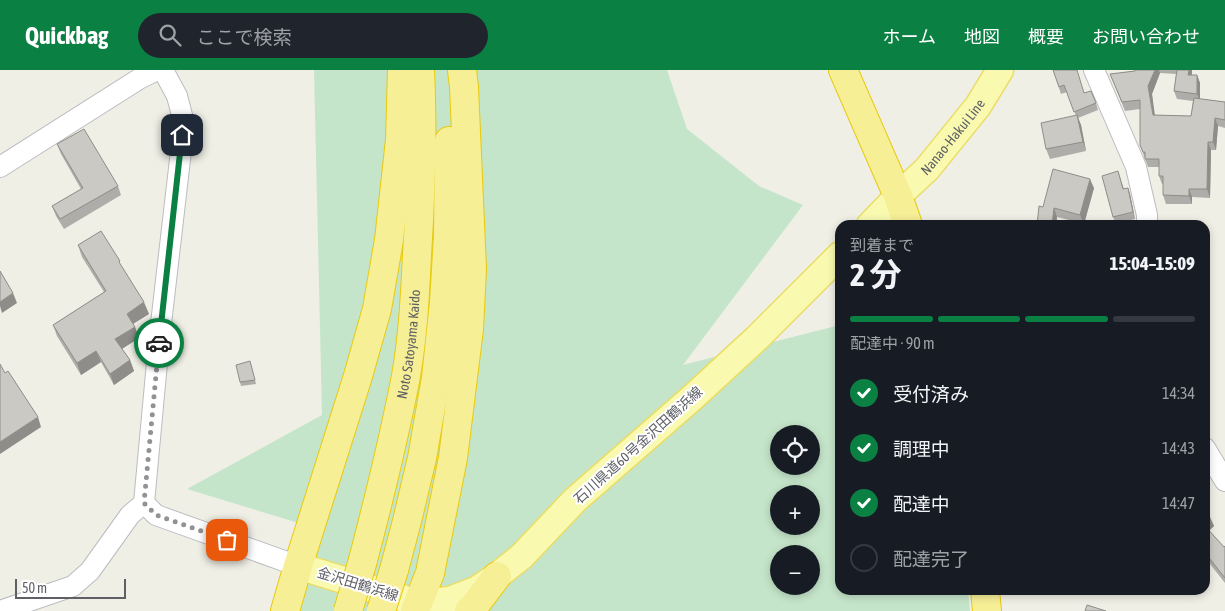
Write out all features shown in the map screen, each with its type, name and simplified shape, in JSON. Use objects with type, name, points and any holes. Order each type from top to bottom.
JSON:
[{"type":"highway","points":[[285,611],[377,309],[389,240],[400,140],[402,70]]},
{"type":"highway","name":"Noto Satoyama Kaido","points":[[348,611],[390,454],[406,374],[413,318],[421,180],[420,70]]},
{"type":"highway","points":[[380,611],[394,570],[407,521],[422,458],[436,378],[444,302],[448,236],[447,70]]},
{"type":"highway","points":[[417,607],[430,573],[453,458],[469,329],[472,269],[462,70]]},
{"type":"highway","points":[[843,70],[898,196],[906,220]]},
{"type":"highway","points":[[469,611],[497,576]]},
{"type":"highway","points":[[985,595],[987,611]]},
{"type":"main road","name":"Nanao-Hakui Line","points":[[898,196],[927,169],[978,106],[1000,70]]},
{"type":"main road","points":[[875,220],[898,196]]},
{"type":"main road","name":"石川県道60号金沢田鶴浜線","points":[[417,607],[450,600],[476,590],[522,556],[575,500],[693,397],[757,338],[835,260]]},
{"type":"main road","name":"金沢田鶴浜線","points":[[298,566],[417,607]]},
{"type":"street","points":[[0,167],[139,79],[157,70]]},
{"type":"street","points":[[0,611],[72,586],[90,571],[130,514],[144,503],[183,119],[177,96],[163,70]]},
{"type":"street","points":[[1094,70],[1136,167],[1146,220]]},
{"type":"street","points":[[1210,456],[1225,481]]},
{"type":"street","points":[[144,503],[156,515],[298,566]]},
{"type":"green space","points":[[314,70],[667,70],[687,129],[759,186],[803,205],[683,365],[835,326],[835,595],[968,595],[970,611],[273,611],[305,525],[187,489],[322,415]]},
{"type":"building","points":[[1053,70],[1077,70],[1084,93],[1091,91],[1096,103],[1074,112],[1064,85],[1059,87]]},
{"type":"building","points":[[1135,70],[1155,70],[1148,86],[1153,115],[1191,116],[1194,98],[1225,102],[1225,120],[1215,118],[1213,142],[1208,142],[1207,189],[1189,189],[1189,196],[1163,195],[1163,176],[1159,176],[1159,159],[1145,159],[1145,152],[1143,152],[1140,145],[1140,100],[1122,102],[1110,74]]},
{"type":"building","points":[[1177,70],[1189,70],[1188,75],[1197,75],[1197,94],[1174,91]]},
{"type":"building","points":[[1077,115],[1083,142],[1046,149],[1041,123]]},
{"type":"building","points":[[84,129],[118,186],[60,219],[52,206],[83,188],[57,144]]},
{"type":"building","points":[[1053,169],[1090,179],[1080,215],[1054,208],[1053,220],[1038,220],[1039,206],[1043,207]]},
{"type":"building","points":[[1118,171],[1123,189],[1128,188],[1133,212],[1113,217],[1102,176]]},
{"type":"building","points":[[101,231],[144,302],[127,314],[135,327],[115,339],[130,360],[110,374],[96,351],[77,363],[53,325],[106,291],[78,245]]},
{"type":"building","points":[[0,271],[13,293],[0,302]]},
{"type":"building","points":[[250,361],[255,380],[240,382],[236,365]]},
{"type":"building","points":[[0,364],[5,373],[8,371],[38,417],[0,442]]},
{"type":"building","points":[[1210,532],[1225,546],[1225,578],[1210,559]]},
{"type":"building","points":[[1087,605],[1106,611],[1085,611]]},
{"type":"way so far","points":[[159,343],[144,503],[156,515],[227,540]]},
{"type":"route","points":[[159,343],[182,135]]}]
